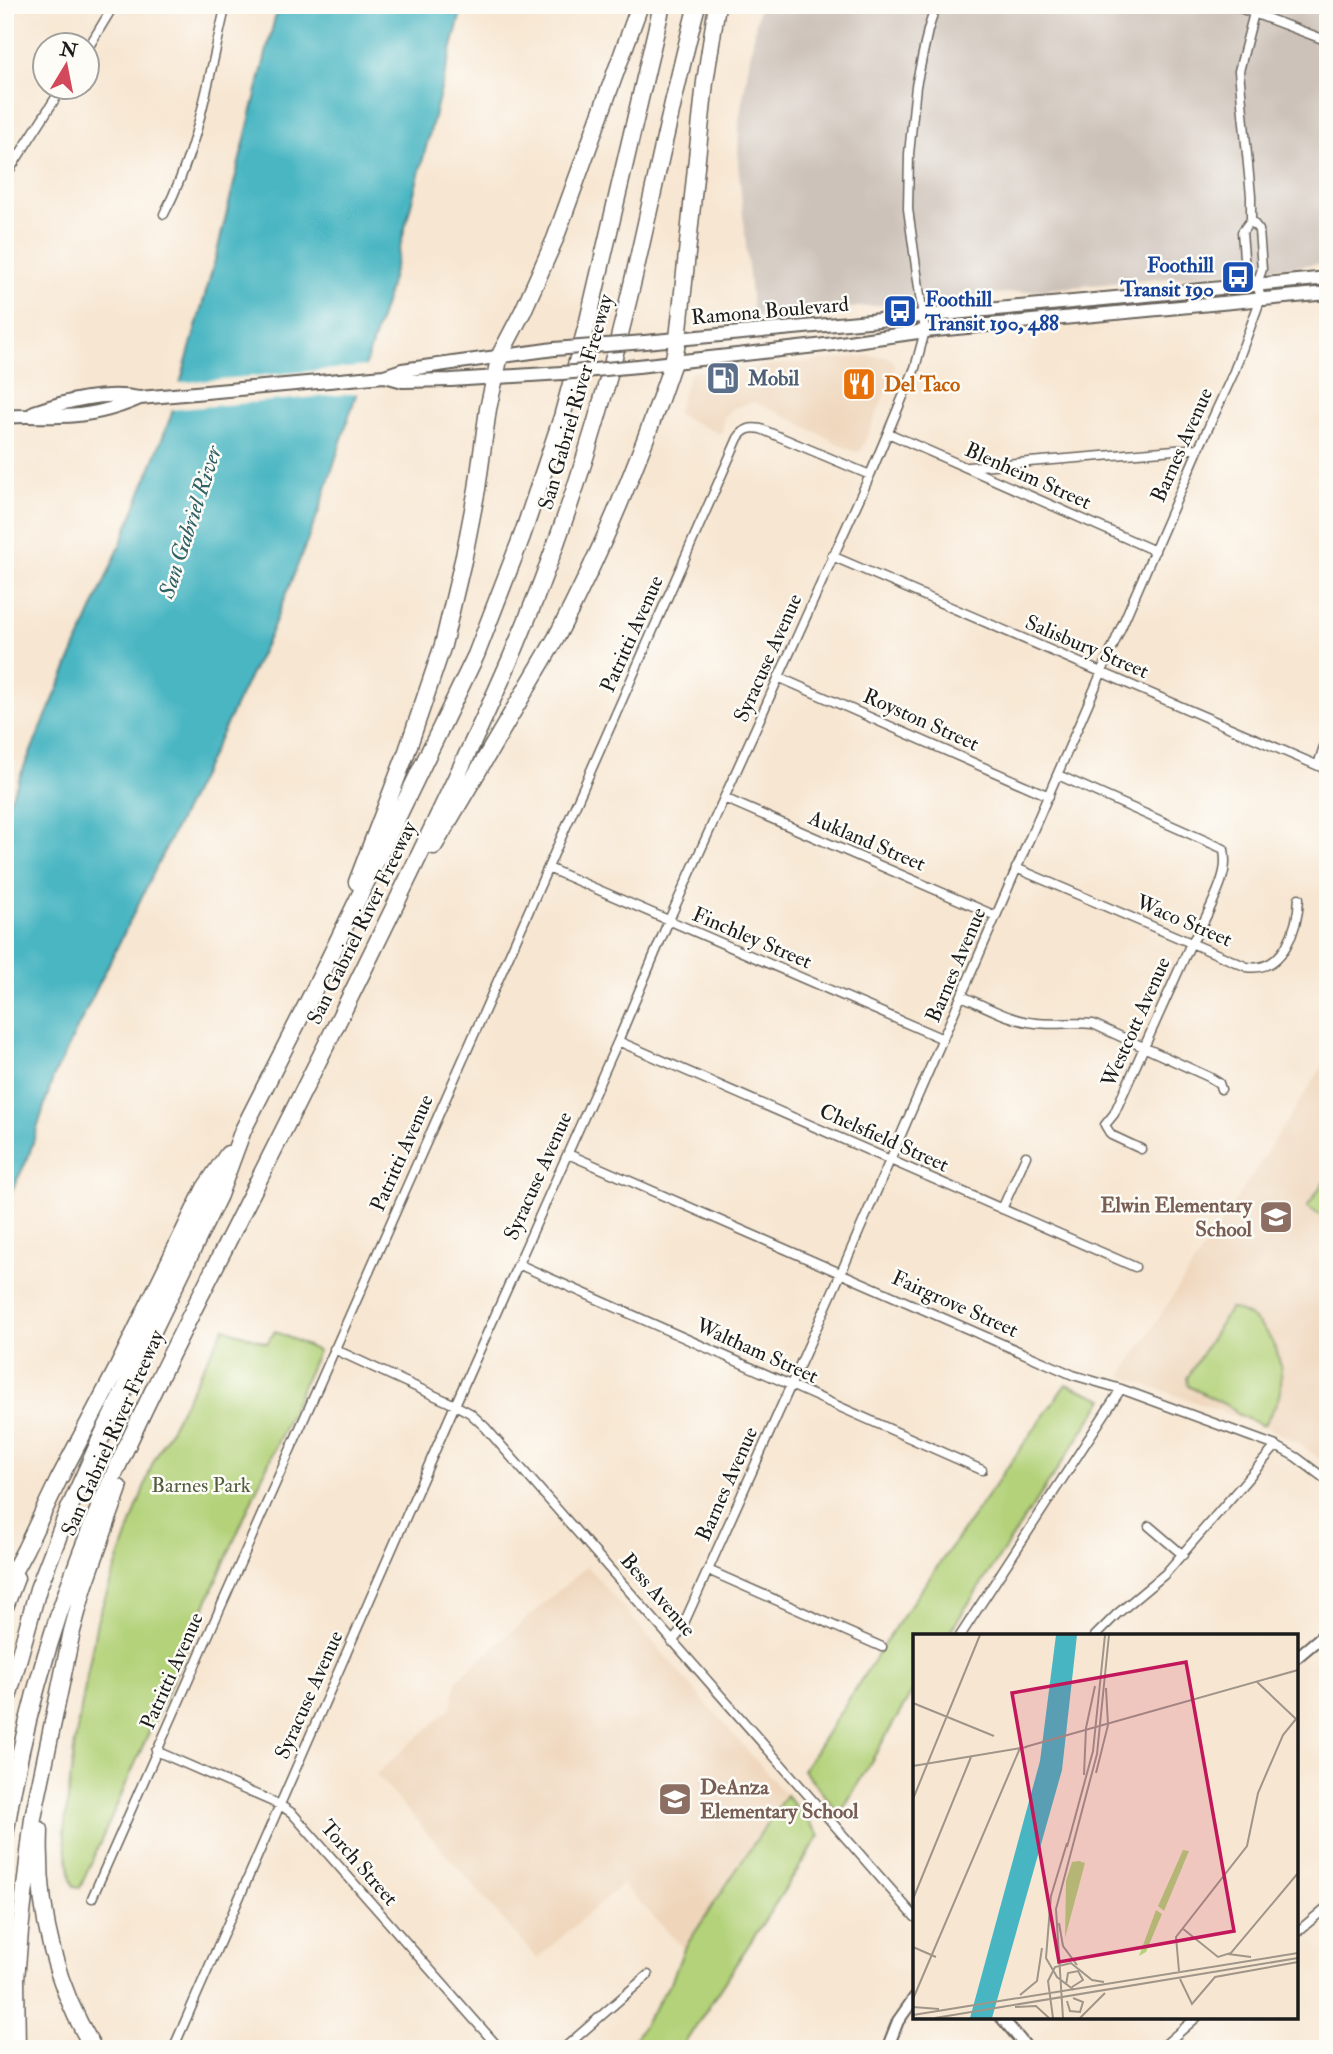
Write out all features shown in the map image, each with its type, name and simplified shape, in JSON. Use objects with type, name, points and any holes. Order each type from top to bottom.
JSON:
[{"type":"highway","points":[[315,988],[406,754],[443,645],[464,556],[500,355],[555,239],[640,5]]},
{"type":"highway","name":"San Gabriel River Freeway","points":[[5,1709],[38,1589],[69,1509],[219,1195],[243,1130],[315,988],[475,655],[523,536],[562,417],[589,321],[662,5]]},
{"type":"highway","name":"San Gabriel River Freeway","points":[[5,1835],[24,1738],[45,1658],[65,1595],[97,1513],[163,1370],[376,945],[496,692],[548,565],[605,391],[697,5]]},
{"type":"highway","points":[[376,945],[573,604],[606,538],[673,362],[678,339],[705,82],[718,5]]},
{"type":"highway","points":[[5,1587],[118,1367],[205,1188],[243,1130]]},
{"type":"highway","points":[[17,2047],[16,1979],[24,1885],[33,1818],[64,1666],[84,1587],[163,1370]]},
{"type":"highway","points":[[5,1607],[25,1550]]},
{"type":"highway","points":[[45,1766],[39,1868],[49,1941],[63,1987],[94,2049]]},
{"type":"main road","name":"Ramona Boulevard","points":[[5,417],[26,415],[61,403],[119,394],[139,398],[384,376],[402,370],[554,349],[1328,278]]},
{"type":"main road","name":"Ramona Boulevard","points":[[384,376],[403,381],[548,374],[834,344],[925,331],[1328,293]]},
{"type":"street","points":[[98,32],[114,5]]},
{"type":"street","points":[[164,214],[192,146],[224,5]]},
{"type":"street","name":"Syracuse Avenue","points":[[173,2049],[669,920],[870,475],[915,368],[925,331],[908,209],[909,154],[916,86],[936,5]]},
{"type":"street","points":[[1232,5],[1328,41]]},
{"type":"street","points":[[1254,13],[1238,71],[1251,196],[1251,220],[1242,232],[1245,270],[1256,284],[1261,298]]},
{"type":"street","points":[[5,177],[53,102]]},
{"type":"street","points":[[1251,220],[1259,230],[1262,269],[1256,284]]},
{"type":"street","name":"Barnes Avenue","points":[[672,1642],[680,1632],[841,1273],[1233,374],[1261,298]]},
{"type":"street","name":"Patritti Avenue","points":[[92,1898],[738,438],[742,432],[751,428],[775,434],[870,475]]},
{"type":"street","name":"Blenheim Street","points":[[888,433],[1155,551]]},
{"type":"street","points":[[965,468],[1199,448]]},
{"type":"street","name":"Salisbury Street","points":[[832,556],[1328,770]]},
{"type":"street","name":"Royston Street","points":[[778,677],[1049,796]]},
{"type":"street","points":[[1318,765],[1328,734]]},
{"type":"street","name":"Westcott Avenue","points":[[1058,775],[1224,849],[1226,858],[1224,873],[1198,934],[1191,943],[1114,1114],[1105,1125],[1111,1135],[1141,1149]]},
{"type":"street","name":"Aukland Street","points":[[724,798],[996,916]]},
{"type":"street","name":"Finchley Street","points":[[548,868],[943,1040]]},
{"type":"street","name":"Waco Street","points":[[1016,868],[1247,967],[1267,965],[1276,960],[1284,950],[1298,915],[1299,898]]},
{"type":"street","points":[[962,996],[1022,1021],[1038,1024],[1093,1024],[1209,1077],[1219,1083],[1221,1088]]},
{"type":"street","name":"Chelsfield Street","points":[[618,1041],[1135,1267]]},
{"type":"street","name":"Fairgrove Street","points":[[568,1154],[1073,1375],[1121,1389],[1276,1446],[1328,1481]]},
{"type":"street","points":[[1002,1209],[1026,1156]]},
{"type":"street","name":"Waltham Street","points":[[518,1265],[982,1470]]},
{"type":"street","name":"Bess Avenue","points":[[334,1349],[455,1405],[470,1413],[485,1427],[913,1915]]},
{"type":"street","points":[[961,1634],[1121,1389]]},
{"type":"street","points":[[1097,1634],[1165,1574],[1276,1446]]},
{"type":"street","points":[[1149,1526],[1183,1555]]},
{"type":"street","points":[[708,1570],[882,1647]]},
{"type":"street","points":[[1298,1656],[1328,1631]]},
{"type":"street","name":"Torch Street","points":[[156,1751],[280,1805],[292,1813],[500,2049]]},
{"type":"street","points":[[1298,1931],[1328,1906]]},
{"type":"street","points":[[563,2049],[648,1975]]},
{"type":"street","points":[[887,2049],[898,2021],[913,2000]]},
{"type":"street","points":[[1003,2019],[1028,2049]]},
{"type":"street","points":[[1160,2049],[1195,2019]]},
{"type":"shaded area","points":[[759,5],[1328,5],[1328,263],[753,317],[738,162],[739,120]]},
{"type":"shaded area","points":[[886,356],[894,361],[895,369],[859,452],[752,402],[734,408],[724,417],[722,435],[676,414],[690,372]]},
{"type":"shaded area","name":"Elwin Elementary School","points":[[1328,1058],[1328,1465],[1298,1443],[1263,1426],[1121,1376]]},
{"type":"shaded area","points":[[587,1566],[786,1795],[684,1949],[622,1884],[537,1959],[376,1774],[451,1708],[457,1679]]},
{"type":"green space","points":[[1325,1180],[1328,1182],[1328,1220],[1307,1207]]},
{"type":"green space","points":[[1230,1308],[1255,1321],[1265,1331],[1277,1354],[1281,1382],[1279,1396],[1263,1426],[1188,1386],[1187,1378]]},
{"type":"green space","name":"Barnes Park","points":[[224,1328],[267,1343],[275,1331],[318,1351],[80,1888],[74,1887],[64,1832],[75,1742],[97,1621],[153,1462]]},
{"type":"green space","points":[[1066,1384],[1104,1399],[948,1634],[913,1634],[913,1690],[840,1814],[803,1770],[897,1624]]},
{"type":"green space","points":[[786,1795],[820,1835],[681,2049],[628,2049],[672,1980],[684,1949]]},
{"type":"water","name":"San Gabriel River","points":[[278,5],[463,5],[387,297],[319,511],[269,637],[53,1078],[28,1158],[5,1204],[5,811],[122,541],[171,416],[216,256]]},
{"type":"pier","points":[[369,366],[360,393],[169,410],[177,383]]},
{"type":"place","name":"Foothill Transit 190","points":[[1238,277]]},
{"type":"place","name":"Foothill Transit 190, 488","points":[[900,311]]},
{"type":"place","name":"Mobil","points":[[723,378]]},
{"type":"place","name":"Del Taco","points":[[859,384]]},
{"type":"place","name":"Elwin Elementary School","points":[[1276,1217]]},
{"type":"place","name":"DeAnza Elementary School","points":[[675,1799]]}]
